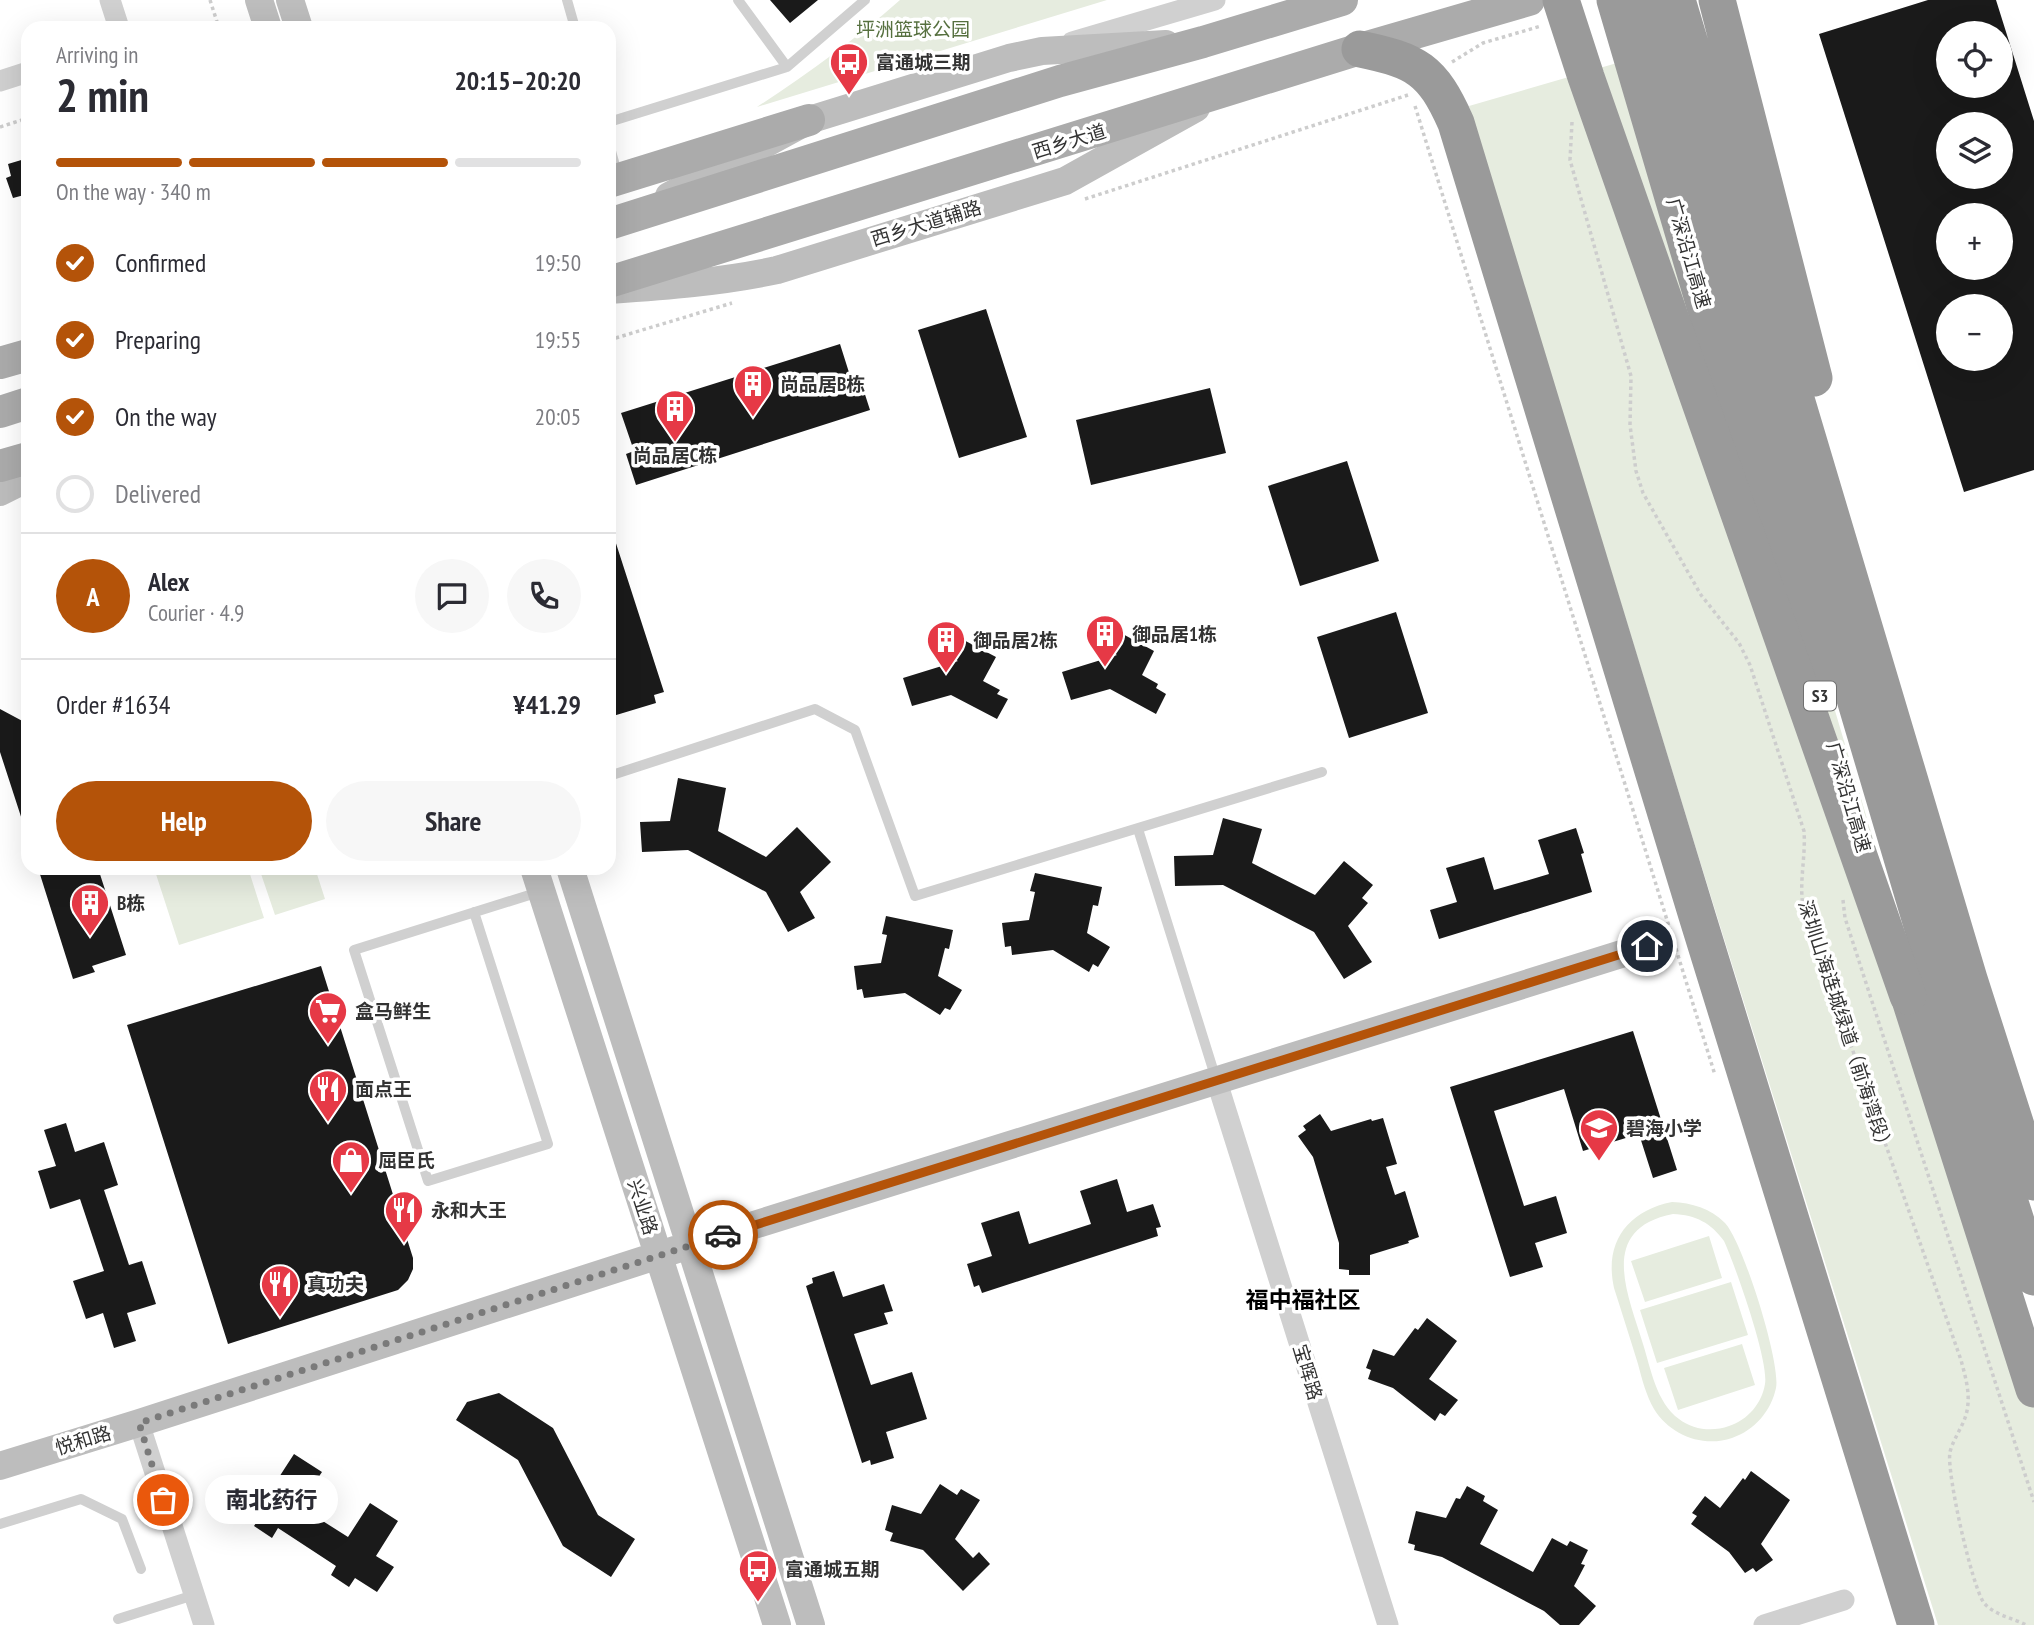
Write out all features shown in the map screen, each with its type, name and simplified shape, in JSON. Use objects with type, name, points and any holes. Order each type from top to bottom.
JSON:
[{"type":"highway","name":"广深沿江高速","points":[[1615,0],[1908,996],[2034,1389]]},
{"type":"highway","points":[[1648,0],[1936,973],[2034,1277]]},
{"type":"highway","points":[[1676,0],[1969,979],[2034,1182]]},
{"type":"highway","points":[[1717,0],[1969,979]]},
{"type":"highway","points":[[1544,9],[1595,103],[1908,996]]},
{"type":"highway","points":[[1360,49],[1388,55],[1425,71],[1438,86],[1457,123],[1698,919],[1916,1625]]},
{"type":"main road","points":[[622,220],[1060,81],[1342,0]]},
{"type":"main road","name":"西乡大道","points":[[616,280],[1360,49],[1544,9]]},
{"type":"main road","points":[[616,179],[809,120]]},
{"type":"main road","points":[[0,365],[21,358]]},
{"type":"main road","points":[[0,412],[21,405]]},
{"type":"main road","points":[[0,466],[21,460]]},
{"type":"street","points":[[110,0],[117,21]]},
{"type":"street","points":[[260,0],[266,21]]},
{"type":"street","points":[[290,0],[297,21]]},
{"type":"street","points":[[622,220],[809,120],[1009,58],[1042,51],[1215,0]]},
{"type":"street","points":[[1042,51],[1203,42]]},
{"type":"street","points":[[0,81],[21,74]]},
{"type":"street","name":"西乡大道辅路","points":[[616,289],[680,284],[777,270],[1065,181],[1223,93]]},
{"type":"street","points":[[0,365],[21,365]]},
{"type":"street","points":[[0,492],[21,482]]},
{"type":"street","name":"兴业路","points":[[572,875],[811,1625]]},
{"type":"street","name":"兴业路","points":[[538,880],[777,1625]]},
{"type":"street","name":"悦和路","points":[[0,1466],[690,1245],[1647,946]]},
{"type":"street","name":"宝晖路","points":[[1216,1079],[1388,1625]]},
{"type":"street","points":[[139,1423],[204,1625]]},
{"type":"street","points":[[1764,1625],[1844,1600]]},
{"type":"lane","points":[[567,0],[573,21]]},
{"type":"lane","points":[[738,0],[787,67]]},
{"type":"lane","points":[[616,120],[787,67],[865,0]]},
{"type":"lane","points":[[616,774],[815,709],[855,730],[915,896],[1322,772]]},
{"type":"lane","points":[[1138,829],[1216,1079]]},
{"type":"lane","points":[[474,912],[548,1144],[428,1181],[354,950],[474,912],[538,880]]},
{"type":"lane","points":[[0,1524],[80,1499],[122,1519],[141,1569]]},
{"type":"lane","points":[[118,1619],[194,1595]]},
{"type":"path","points":[[210,0],[217,21]]},
{"type":"path","points":[[1444,68],[1544,9]]},
{"type":"path","points":[[1411,94],[1718,1084]]},
{"type":"path","name":"深圳山海连城绿道（前海湾段）","points":[[1574,113],[1570,160],[1631,376],[1630,425],[1636,471],[1643,493],[1701,595],[1739,643],[1750,665],[1804,831],[1801,897],[1804,911],[1961,1360],[1968,1389],[1965,1417],[1950,1452],[1950,1463],[1972,1570],[1984,1602],[1998,1613],[2026,1625]]},
{"type":"path","points":[[0,127],[21,120]]},
{"type":"green space","name":"坪洲篮球公园","points":[[900,0],[1107,0],[757,107],[830,56]]},
{"type":"green space","points":[[1641,56],[1948,1092],[2034,1357],[2034,1625],[1938,1625],[1693,839],[1469,106]]},
{"type":"green space","points":[[156,875],[250,875],[264,918],[179,945]]},
{"type":"green space","points":[[261,875],[317,875],[325,899],[275,915]]},
{"type":"green space","points":[[1672,1202],[1694,1205],[1707,1210],[1725,1223],[1741,1253],[1759,1303],[1773,1354],[1776,1388],[1761,1419],[1732,1438],[1721,1441],[1699,1440],[1678,1432],[1654,1409],[1644,1387],[1614,1288],[1612,1272],[1616,1243],[1622,1232],[1631,1221],[1656,1206]],"holes":[[[1673,1214],[1702,1221],[1714,1229],[1724,1241],[1743,1291],[1762,1355],[1765,1384],[1761,1398],[1748,1415],[1723,1428],[1703,1429],[1690,1426],[1665,1404],[1652,1374],[1626,1285],[1626,1249],[1634,1234],[1649,1222]]]},
{"type":"green space","points":[[1709,1236],[1722,1278],[1645,1302],[1631,1261]]},
{"type":"green space","points":[[1731,1282],[1748,1335],[1657,1363],[1640,1310]]},
{"type":"green space","points":[[1742,1344],[1755,1385],[1678,1410],[1664,1368]]},
{"type":"building","points":[[770,0],[818,0],[790,23]]},
{"type":"building","points":[[1928,0],[1996,0],[2003,21],[1936,21],[1936,98],[2013,98],[2013,54],[2034,121],[2034,470],[1964,492],[1819,34]]},
{"type":"building","points":[[21,160],[21,196],[13,198],[6,178],[11,176],[8,164]]},
{"type":"building","points":[[986,309],[1027,437],[959,458],[918,330]]},
{"type":"building","points":[[840,344],[852,382],[860,379],[870,410],[636,485],[626,454],[634,451],[621,413]]},
{"type":"building","points":[[1210,388],[1226,453],[1091,485],[1076,420]]},
{"type":"building","points":[[1347,461],[1379,561],[1300,586],[1268,486]]},
{"type":"building","points":[[616,543],[664,692],[654,695],[656,703],[616,715]]},
{"type":"building","points":[[1396,612],[1428,713],[1349,738],[1317,637]]},
{"type":"building","name":"御品居1栋","points":[[1097,620],[1154,651],[1142,675],[1158,684],[1156,688],[1166,694],[1156,714],[1110,689],[1071,700],[1062,672],[1117,655],[1087,640]]},
{"type":"building","name":"御品居2栋","points":[[939,627],[996,657],[983,681],[1000,690],[997,694],[1008,699],[997,719],[951,695],[912,706],[903,678],[958,661],[929,646]]},
{"type":"building","points":[[0,709],[21,720],[21,817],[0,752]]},
{"type":"building","points":[[678,778],[726,788],[718,831],[766,857],[797,827],[831,862],[800,892],[815,918],[788,932],[766,892],[688,850],[642,852],[640,822],[670,821]]},
{"type":"building","points":[[1223,818],[1262,829],[1252,863],[1315,895],[1344,861],[1373,885],[1362,898],[1368,903],[1348,926],[1372,962],[1344,979],[1314,932],[1223,885],[1175,886],[1174,856],[1213,855]]},
{"type":"building","points":[[1576,828],[1592,892],[1439,939],[1430,910],[1457,902],[1446,868],[1484,857],[1494,890],[1549,874],[1538,840]]},
{"type":"building","points":[[1035,873],[1102,887],[1098,906],[1093,905],[1087,933],[1110,947],[1098,967],[1093,964],[1089,972],[1053,950],[1012,955],[1011,946],[1005,947],[1002,923],[1029,920],[1035,892],[1030,891]]},
{"type":"building","name":"B栋","points":[[40,875],[100,875],[126,955],[92,966],[95,972],[73,979]]},
{"type":"building","points":[[886,916],[953,930],[938,976],[962,990],[950,1010],[945,1008],[940,1015],[905,993],[864,998],[862,989],[857,990],[854,966],[881,963],[887,935],[882,934]]},
{"type":"building","points":[[321,966],[413,1258],[413,1269],[408,1280],[398,1290],[228,1344],[127,1025]]},
{"type":"building","points":[[1633,1031],[1677,1170],[1653,1178],[1639,1134],[1583,1151],[1564,1089],[1494,1111],[1524,1206],[1556,1196],[1567,1233],[1535,1243],[1543,1267],[1510,1277],[1450,1087]]},
{"type":"building","points":[[1320,1114],[1331,1131],[1383,1118],[1397,1164],[1386,1167],[1395,1195],[1405,1191],[1419,1237],[1408,1241],[1409,1243],[1370,1255],[1370,1275],[1349,1275],[1349,1270],[1339,1269],[1339,1243],[1313,1157],[1298,1136],[1306,1130],[1303,1126]]},
{"type":"building","points":[[66,1123],[75,1152],[104,1142],[118,1185],[104,1190],[129,1265],[142,1261],[156,1304],[127,1313],[136,1341],[114,1348],[103,1313],[86,1319],[73,1281],[104,1271],[80,1199],[50,1209],[38,1171],[56,1166],[44,1130]]},
{"type":"building","points":[[1117,1179],[1127,1212],[1153,1204],[1161,1227],[1156,1228],[1158,1236],[982,1293],[979,1285],[974,1287],[967,1264],[992,1256],[981,1223],[1019,1211],[1029,1244],[1091,1224],[1080,1191]]},
{"type":"building","points":[[834,1271],[843,1297],[884,1284],[893,1311],[884,1313],[888,1324],[854,1334],[871,1385],[912,1372],[927,1419],[886,1432],[894,1458],[871,1465],[870,1460],[862,1463],[806,1286],[813,1283],[812,1278]]},
{"type":"building","points":[[1427,1318],[1457,1341],[1429,1379],[1458,1400],[1445,1416],[1440,1413],[1435,1421],[1393,1388],[1368,1379],[1371,1370],[1366,1368],[1373,1349],[1394,1356],[1415,1328],[1418,1330]]},
{"type":"building","points":[[499,1393],[553,1428],[598,1515],[635,1539],[611,1577],[563,1546],[518,1460],[456,1420],[467,1402]]},
{"type":"building","points":[[294,1454],[322,1472],[299,1506],[348,1537],[370,1503],[398,1521],[376,1556],[394,1567],[377,1592],[355,1578],[349,1587],[331,1575],[336,1566],[278,1528],[272,1538],[254,1526],[260,1517],[237,1502],[254,1477],[272,1488]]},
{"type":"building","points":[[1751,1471],[1790,1500],[1761,1544],[1773,1560],[1756,1572],[1753,1568],[1745,1573],[1729,1552],[1691,1524],[1697,1516],[1692,1513],[1705,1496],[1720,1508]]},
{"type":"building","points":[[940,1484],[957,1495],[961,1489],[980,1500],[955,1539],[973,1558],[979,1552],[990,1564],[963,1591],[923,1550],[890,1541],[893,1533],[885,1530],[892,1505],[921,1514]]},
{"type":"building","points":[[1467,1486],[1485,1496],[1483,1501],[1498,1510],[1480,1544],[1533,1572],[1552,1538],[1567,1546],[1570,1541],[1588,1550],[1581,1564],[1585,1565],[1574,1586],[1596,1606],[1579,1625],[1560,1625],[1544,1611],[1442,1557],[1414,1550],[1415,1545],[1408,1543],[1416,1511],[1446,1518],[1456,1498],[1460,1499]]},
{"type":"way so far","points":[[163,1500],[139,1423],[723,1235]]},
{"type":"place","name":"富通城三期","points":[[849,96]]},
{"type":"place","name":"尚品居B栋","points":[[753,418]]},
{"type":"place","name":"尚品居C栋","points":[[675,443]]},
{"type":"place","name":"御品居1栋","points":[[1105,668]]},
{"type":"place","name":"御品居2栋","points":[[946,674]]},
{"type":"place","name":"B栋","points":[[90,937]]},
{"type":"place","name":"盒马鲜生","points":[[328,1045]]},
{"type":"place","name":"面点王","points":[[328,1123]]},
{"type":"place","name":"碧海小学","points":[[1599,1162]]},
{"type":"place","name":"屈臣氏","points":[[351,1194]]},
{"type":"place","name":"永和大王","points":[[404,1244]]},
{"type":"place","name":"真功夫","points":[[280,1318]]},
{"type":"place","name":"南北药行","points":[[163,1500]]},
{"type":"place","name":"富通城五期","points":[[758,1603]]},
{"type":"district","name":"福中福社区","points":[[1303,1300]]},
{"type":"route","points":[[723,1235],[1647,946]]}]
